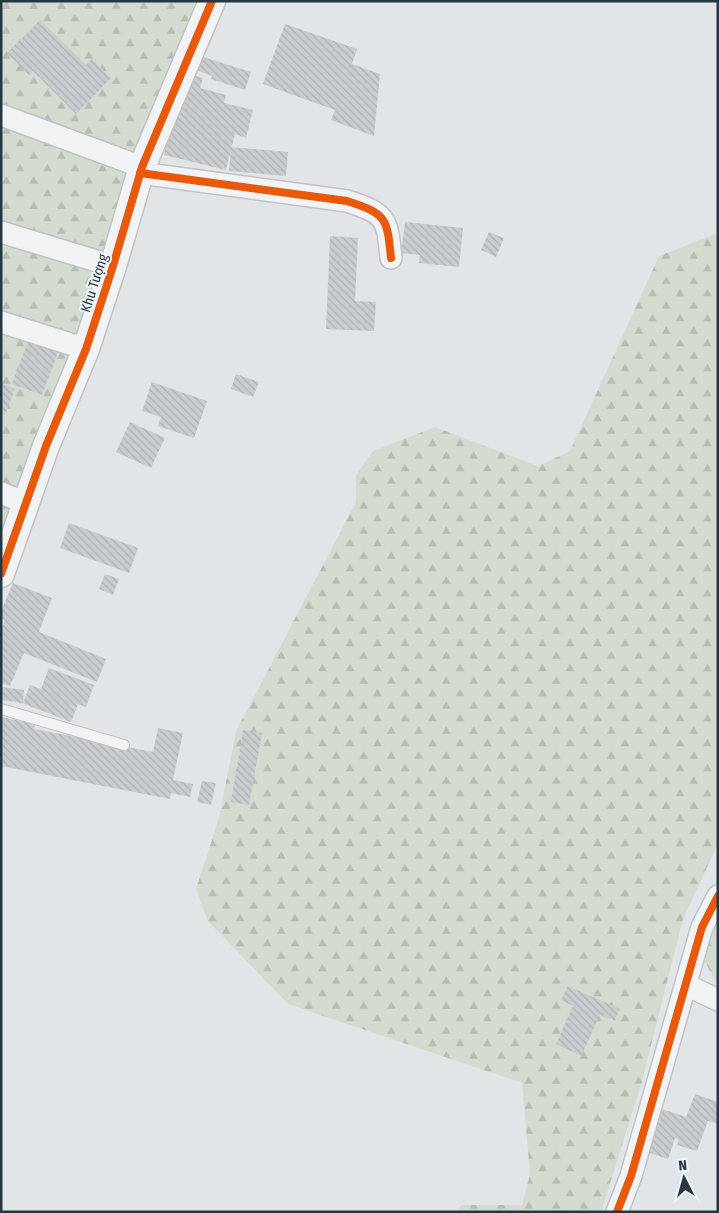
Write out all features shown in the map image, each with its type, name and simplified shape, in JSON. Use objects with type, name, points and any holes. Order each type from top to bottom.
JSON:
[{"type":"street","name":"Khu Tượng","points":[[1,574],[46,446],[86,349],[141,170],[212,1]]},
{"type":"street","points":[[1,115],[141,170],[348,201],[369,208],[380,215],[388,229],[391,258]]},
{"type":"street","points":[[1,232],[113,266]]},
{"type":"street","points":[[1,322],[86,349]]},
{"type":"street","points":[[1,493],[26,503]]},
{"type":"street","points":[[617,1212],[631,1176],[702,927],[718,896]]},
{"type":"street","points":[[686,985],[718,1000]]},
{"type":"lane","points":[[1,709],[124,745]]},
{"type":"green space","points":[[1,1],[201,1],[1,538]]},
{"type":"green space","points":[[718,233],[718,844],[683,919],[641,1085],[601,1212],[456,1212],[462,1205],[522,1205],[530,1174],[522,1083],[288,1004],[208,921],[196,889],[219,818],[236,731],[356,502],[356,475],[373,451],[435,427],[538,466],[570,451],[659,256]]},
{"type":"green space","points":[[718,912],[718,986],[704,960],[709,929]]},
{"type":"building","points":[[40,20],[86,65],[92,59],[111,78],[76,114],[33,71],[29,75],[7,53]]},
{"type":"building","points":[[285,24],[357,49],[352,64],[380,74],[374,136],[331,120],[335,110],[263,84]]},
{"type":"building","points":[[200,56],[251,72],[245,90],[211,79],[212,76],[196,70]]},
{"type":"building","points":[[190,74],[203,78],[200,88],[226,95],[224,103],[253,110],[246,138],[235,134],[226,170],[164,155],[175,109],[181,110]]},
{"type":"building","points":[[231,147],[288,152],[286,176],[229,171]]},
{"type":"building","points":[[405,222],[463,228],[459,267],[419,263],[420,255],[401,253]]},
{"type":"building","points":[[489,232],[504,238],[496,257],[481,250]]},
{"type":"building","points":[[330,236],[358,238],[355,301],[376,302],[374,331],[326,329]]},
{"type":"building","points":[[30,336],[60,347],[42,395],[12,384]]},
{"type":"building","points":[[236,374],[259,382],[253,397],[231,389]]},
{"type":"building","points":[[152,382],[207,401],[194,438],[158,426],[161,417],[142,411]]},
{"type":"building","points":[[1,383],[15,389],[5,415],[1,413]]},
{"type":"building","points":[[130,422],[165,438],[151,468],[116,452]]},
{"type":"building","points":[[69,523],[138,548],[129,573],[60,548]]},
{"type":"building","points":[[105,574],[119,579],[113,595],[99,589]]},
{"type":"building","points":[[13,583],[52,598],[39,632],[106,659],[97,682],[24,653],[10,686],[1,683],[1,630],[5,620],[1,618],[1,611]]},
{"type":"building","points":[[49,668],[94,685],[86,707],[78,704],[71,722],[22,703],[1,700],[1,687],[24,690],[23,703],[30,685],[41,689]]},
{"type":"building","points":[[1,717],[35,724],[34,729],[153,752],[158,728],[183,733],[173,780],[193,784],[190,797],[171,793],[170,799],[1,766]]},
{"type":"building","points":[[243,730],[262,733],[249,805],[231,802]]},
{"type":"building","points":[[202,781],[216,783],[211,805],[197,802]]},
{"type":"building","points":[[568,986],[620,1009],[615,1021],[600,1015],[581,1056],[556,1044],[573,1006],[561,1000]]},
{"type":"building","points":[[695,1094],[718,1102],[718,1124],[708,1121],[697,1151],[677,1145],[679,1140],[675,1138],[668,1159],[644,1151],[659,1108],[686,1117]]},
{"type":"cycle path","points":[[1,574],[46,446],[86,349],[142,167],[212,1]]},
{"type":"cycle path","points":[[140,173],[347,201],[370,210],[383,219],[388,234],[391,258]]},
{"type":"cycle path","points":[[617,1212],[631,1176],[702,927],[718,896]]}]
